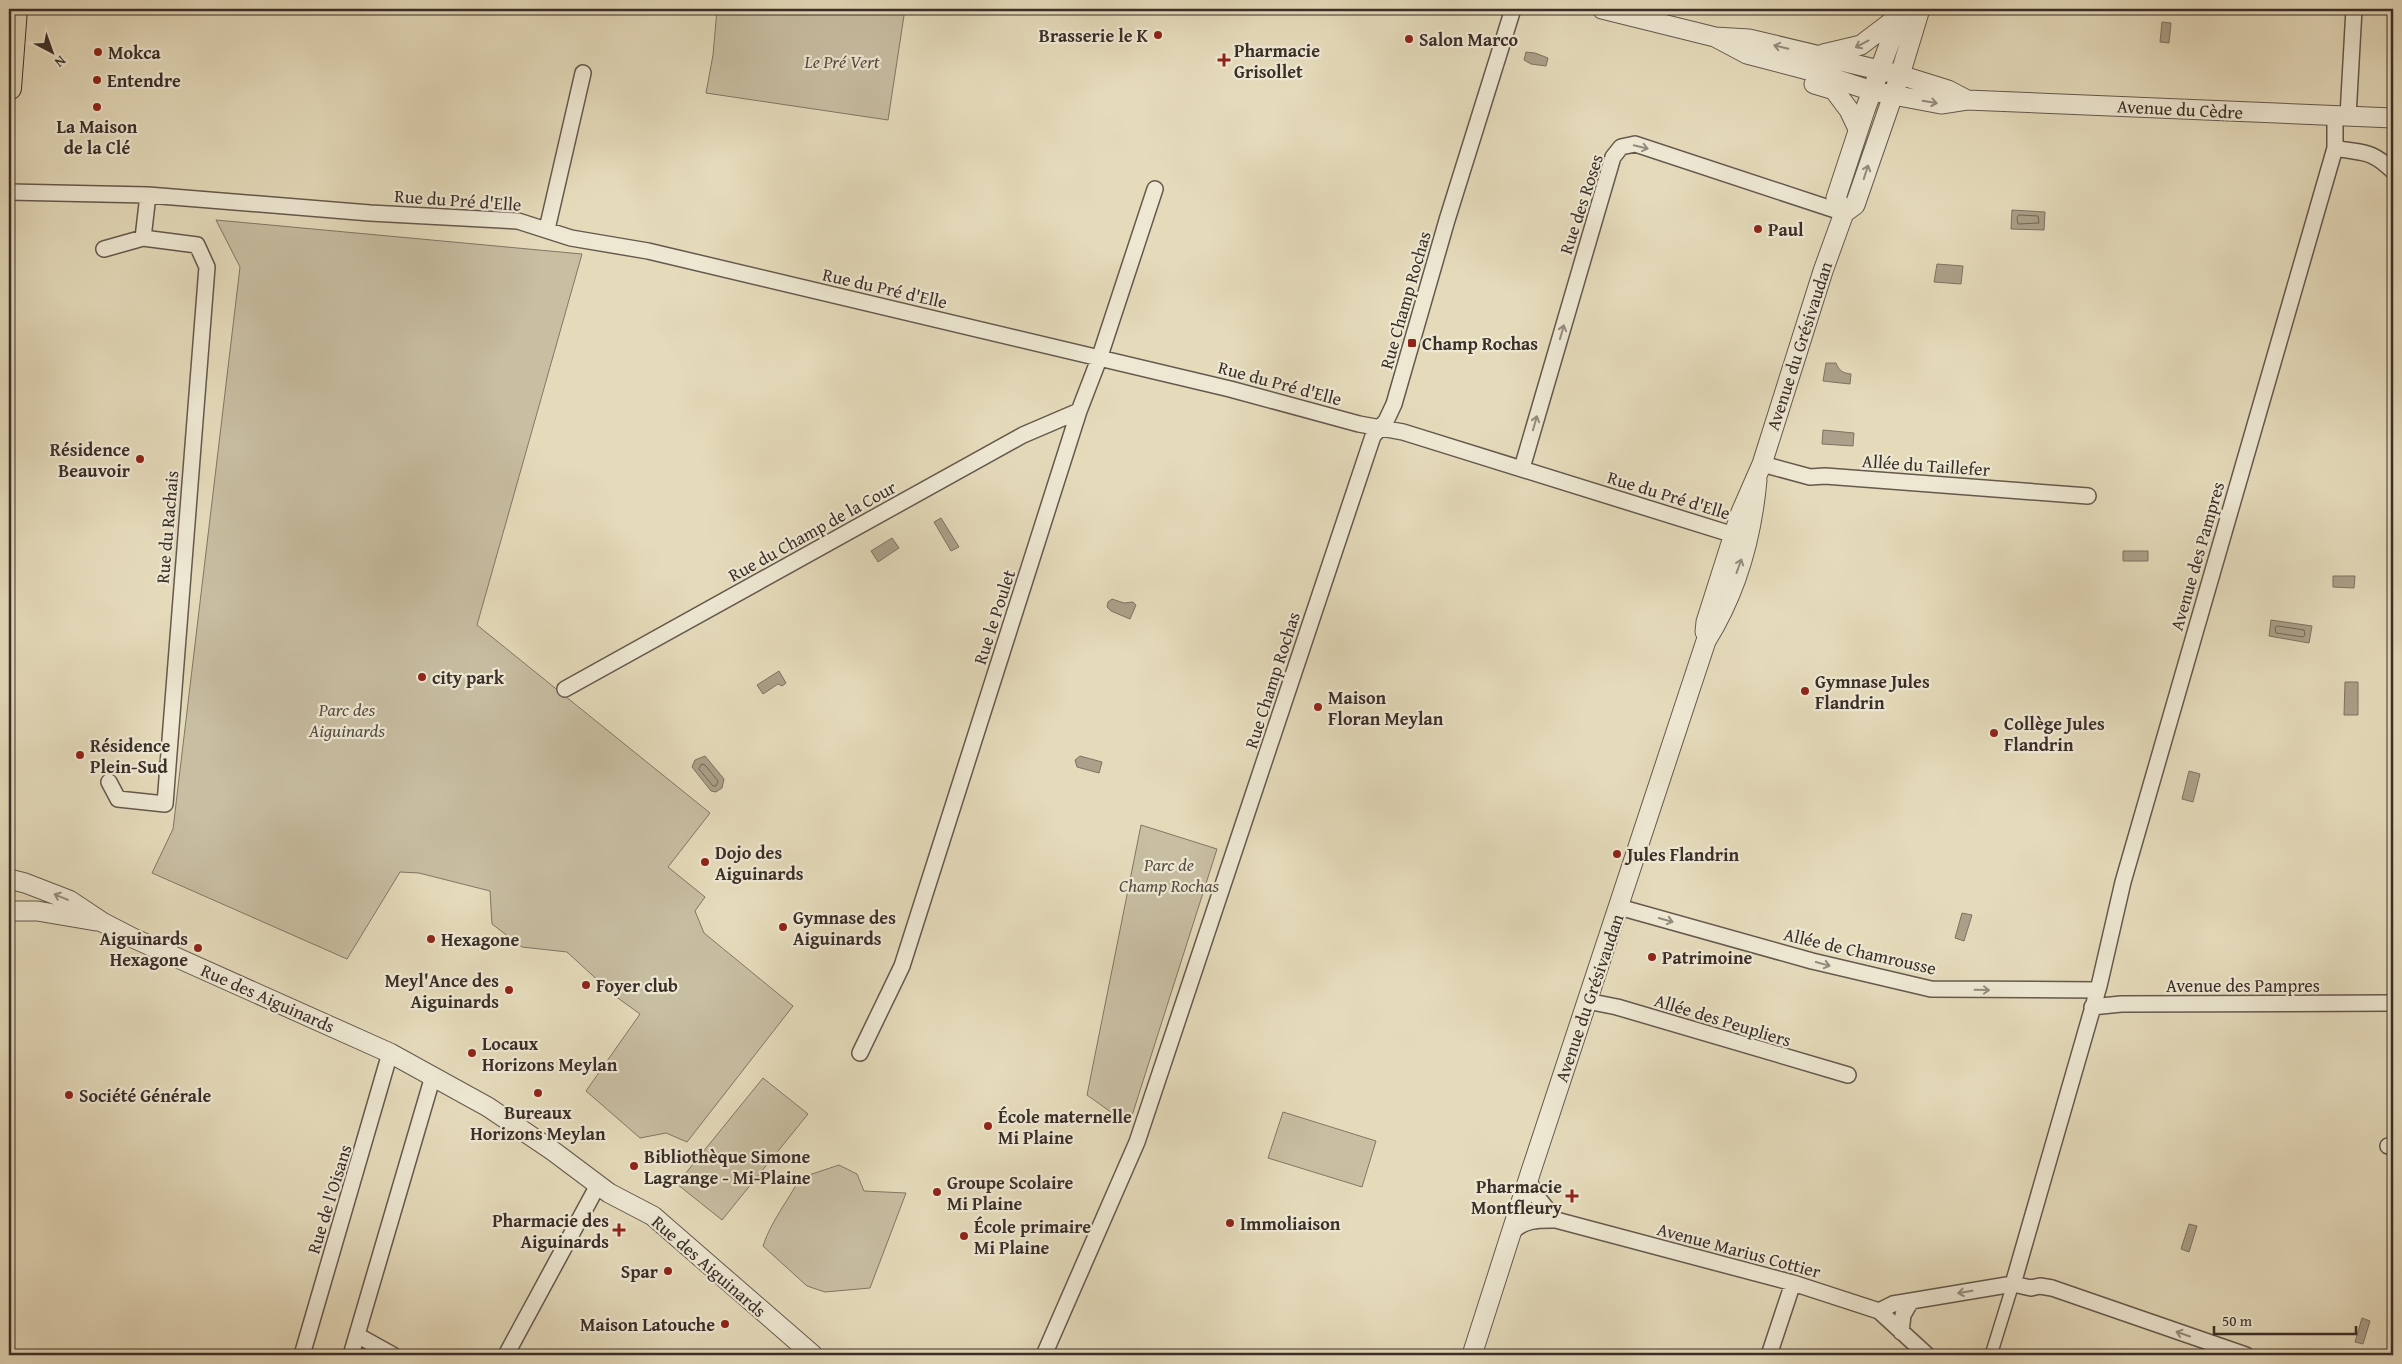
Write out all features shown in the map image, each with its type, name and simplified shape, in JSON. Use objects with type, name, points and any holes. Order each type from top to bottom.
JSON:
[{"type":"main road","points":[[9,88],[15,9]]},
{"type":"street","name":"Rue Champ Rochas","points":[[1044,1355],[1137,1142],[1373,436],[1380,429],[1394,404],[1447,220],[1513,9]]},
{"type":"street","points":[[1602,9],[1715,37]]},
{"type":"street","name":"Avenue du Grésivaudan","points":[[1706,641],[1706,622],[1741,512],[1760,472],[1818,285],[1844,213],[1855,205],[1900,76],[1920,9]]},
{"type":"street","name":"Avenue des Pampres","points":[[2013,1284],[2098,990],[2123,882],[2335,148],[2342,116],[2354,9]]},
{"type":"street","points":[[1816,56],[1861,46],[1903,12]]},
{"type":"street","points":[[1844,213],[1836,198],[1879,70],[1903,12]]},
{"type":"street","name":"Avenue du Cèdre","points":[[1715,37],[1749,39],[1879,70],[1948,90],[1967,100]]},
{"type":"street","name":"Avenue du Cèdre","points":[[1715,37],[1747,54],[1770,61],[1808,70],[1872,91],[1941,104],[1967,100],[2393,118]]},
{"type":"street","points":[[1770,61],[1782,73],[1834,90],[1849,110],[1858,129]]},
{"type":"street","points":[[547,229],[583,73]]},
{"type":"street","name":"Rue des Roses","points":[[1522,468],[1613,157],[1621,147],[1635,144],[1844,213]]},
{"type":"street","points":[[2335,148],[2370,153],[2379,158],[2393,171]]},
{"type":"street","name":"Rue le Poulet","points":[[860,1053],[902,966],[1079,411],[1099,359],[1155,189]]},
{"type":"street","name":"Rue du Pré d'Elle","points":[[9,192],[148,195],[518,221],[571,238],[648,251],[1230,389],[1380,429],[1403,432],[1734,535]]},
{"type":"street","points":[[142,238],[148,195]]},
{"type":"street","name":"Rue du Rachais","points":[[104,249],[142,238],[197,245],[207,267],[165,804],[118,799],[109,782]]},
{"type":"street","name":"Rue du Champ de la Cour","points":[[565,689],[1023,435],[1079,411]]},
{"type":"street","name":"Avenue du Grésivaudan","points":[[1472,1355],[1706,641],[1723,612],[1742,557],[1754,517],[1760,472]]},
{"type":"street","name":"Allée du Taillefer","points":[[1760,472],[2088,496]]},
{"type":"street","name":"Rue des Aiguinards","points":[[9,879],[25,883],[69,900],[102,922],[390,1053],[488,1107],[553,1151],[598,1185],[653,1216],[813,1355]]},
{"type":"street","name":"Allée de Chamrousse","points":[[1619,907],[1829,966],[1931,989],[2098,990]]},
{"type":"street","name":"Rue des Aiguinards","points":[[9,911],[37,911],[102,922]]},
{"type":"street","name":"Allée des Peupliers","points":[[1587,1001],[1617,1007],[1848,1076]]},
{"type":"street","name":"Avenue des Pampres","points":[[2092,1008],[2121,1004],[2393,1003]]},
{"type":"street","name":"Rue de l'Oisans","points":[[302,1355],[390,1053]]},
{"type":"street","points":[[352,1355],[433,1076]]},
{"type":"street","points":[[1528,1180],[1538,1198],[1556,1220]]},
{"type":"street","points":[[506,1355],[598,1185]]},
{"type":"street","name":"Avenue Marius Cottier","points":[[1513,1231],[1521,1224],[1530,1220],[1556,1220],[1793,1283],[1879,1311]]},
{"type":"street","points":[[1769,1355],[1793,1283]]},
{"type":"street","points":[[1991,1355],[2013,1284]]},
{"type":"street","points":[[1927,1355],[1879,1311],[1893,1304],[2013,1284],[2031,1288],[2040,1286],[2052,1288],[2246,1355]]},
{"type":"street","points":[[1901,1332],[1903,1315],[1911,1301]]},
{"type":"street","points":[[357,1335],[393,1355]]},
{"type":"green space","name":"Le Pré Vert","points":[[717,9],[905,9],[888,120],[706,93],[713,55]]},
{"type":"green space","name":"Parc des Aiguinards","points":[[216,220],[582,254],[477,625],[710,813],[668,867],[705,897],[695,911],[704,933],[793,1006],[687,1142],[666,1133],[640,1138],[586,1091],[640,1014],[615,996],[567,952],[522,947],[492,924],[490,891],[419,873],[400,872],[347,959],[152,873],[173,829],[240,267]]},
{"type":"green space","name":"Parc de Champ Rochas","points":[[1141,825],[1217,849],[1129,1125],[1087,1095]]},
{"type":"green space","points":[[763,1078],[808,1114],[722,1220],[677,1184]]},
{"type":"green space","points":[[1283,1112],[1376,1141],[1362,1187],[1268,1158]]},
{"type":"green space","points":[[839,1165],[857,1174],[864,1191],[906,1193],[870,1288],[825,1292],[807,1286],[763,1246],[775,1220],[800,1178]]},
{"type":"water","points":[[2162,22],[2171,23],[2169,43],[2160,42]]},
{"type":"water","points":[[1526,52],[1548,58],[1546,66],[1531,64],[1524,60]]},
{"type":"water","points":[[2012,210],[2045,212],[2044,230],[2011,229]]},
{"type":"water","points":[[1937,264],[1963,266],[1961,284],[1934,282]]},
{"type":"water","points":[[1826,363],[1836,363],[1842,371],[1851,374],[1850,384],[1823,381]]},
{"type":"water","points":[[1823,430],[1854,433],[1853,446],[1822,444]]},
{"type":"water","points":[[941,518],[959,547],[951,551],[934,522]]},
{"type":"water","points":[[892,538],[899,548],[878,562],[871,551]]},
{"type":"water","points":[[2123,551],[2148,551],[2148,561],[2123,561]]},
{"type":"water","points":[[2333,576],[2355,576],[2354,588],[2333,587]]},
{"type":"water","points":[[1112,599],[1124,603],[1133,602],[1136,605],[1130,619],[1111,611],[1107,607],[1108,602]]},
{"type":"water","points":[[2271,620],[2312,626],[2309,643],[2269,636]]},
{"type":"water","points":[[779,671],[786,683],[782,686],[778,684],[763,694],[757,685]]},
{"type":"water","points":[[2345,682],[2358,682],[2358,715],[2344,715]]},
{"type":"water","points":[[705,756],[724,779],[722,788],[716,792],[711,791],[692,767],[695,760]]},
{"type":"water","points":[[1080,756],[1102,762],[1099,773],[1077,767],[1075,760]]},
{"type":"water","points":[[2189,771],[2200,774],[2193,802],[2182,799]]},
{"type":"water","points":[[1962,913],[1972,915],[1964,941],[1955,938]]},
{"type":"water","points":[[2189,1224],[2197,1226],[2189,1252],[2181,1249]]},
{"type":"water","points":[[2362,1318],[2370,1321],[2363,1344],[2355,1342]]},
{"type":"place","name":"Brasserie le K","points":[[1158,35]]},
{"type":"place","name":"Salon Marco","points":[[1409,39]]},
{"type":"place","name":"Mokca","points":[[98,52]]},
{"type":"place","name":"Pharmacie Grisollet","points":[[1224,60]]},
{"type":"place","name":"Entendre","points":[[97,80]]},
{"type":"place","name":"La Maison de la Clé","points":[[97,107]]},
{"type":"place","name":"Paul","points":[[1758,229]]},
{"type":"place","name":"Champ Rochas","points":[[1412,343]]},
{"type":"place","name":"Résidence Beauvoir","points":[[140,459]]},
{"type":"place","name":"city park","points":[[422,677]]},
{"type":"place","name":"Gymnase Jules Flandrin","points":[[1805,691]]},
{"type":"place","name":"Maison Floran Meylan","points":[[1318,707]]},
{"type":"place","name":"Collège Jules Flandrin","points":[[1994,733]]},
{"type":"place","name":"Résidence Plein-Sud","points":[[80,755]]},
{"type":"place","name":"Jules Flandrin","points":[[1617,854]]},
{"type":"place","name":"Dojo des Aiguinards","points":[[705,862]]},
{"type":"place","name":"Gymnase des Aiguinards","points":[[783,927]]},
{"type":"place","name":"Hexagone","points":[[431,939]]},
{"type":"place","name":"Aiguinards Hexagone","points":[[198,948]]},
{"type":"place","name":"Patrimoine","points":[[1652,957]]},
{"type":"place","name":"Foyer club","points":[[586,985]]},
{"type":"place","name":"Meyl'Ance des Aiguinards","points":[[509,990]]},
{"type":"place","name":"Locaux Horizons Meylan","points":[[472,1053]]},
{"type":"place","name":"Bureaux Horizons Meylan","points":[[538,1093]]},
{"type":"place","name":"Société Générale","points":[[69,1095]]},
{"type":"place","name":"École maternelle Mi Plaine","points":[[988,1126]]},
{"type":"place","name":"Bibliothèque Simone Lagrange - Mi-Plaine","points":[[634,1166]]},
{"type":"place","name":"Groupe Scolaire Mi Plaine","points":[[937,1192]]},
{"type":"place","name":"Pharmacie Montfleury","points":[[1572,1196]]},
{"type":"place","name":"Immoliaison","points":[[1230,1223]]},
{"type":"place","name":"Pharmacie des Aiguinards","points":[[619,1230]]},
{"type":"place","name":"École primaire Mi Plaine","points":[[964,1236]]},
{"type":"place","name":"Spar","points":[[668,1271]]},
{"type":"place","name":"Maison Latouche","points":[[725,1324]]}]
